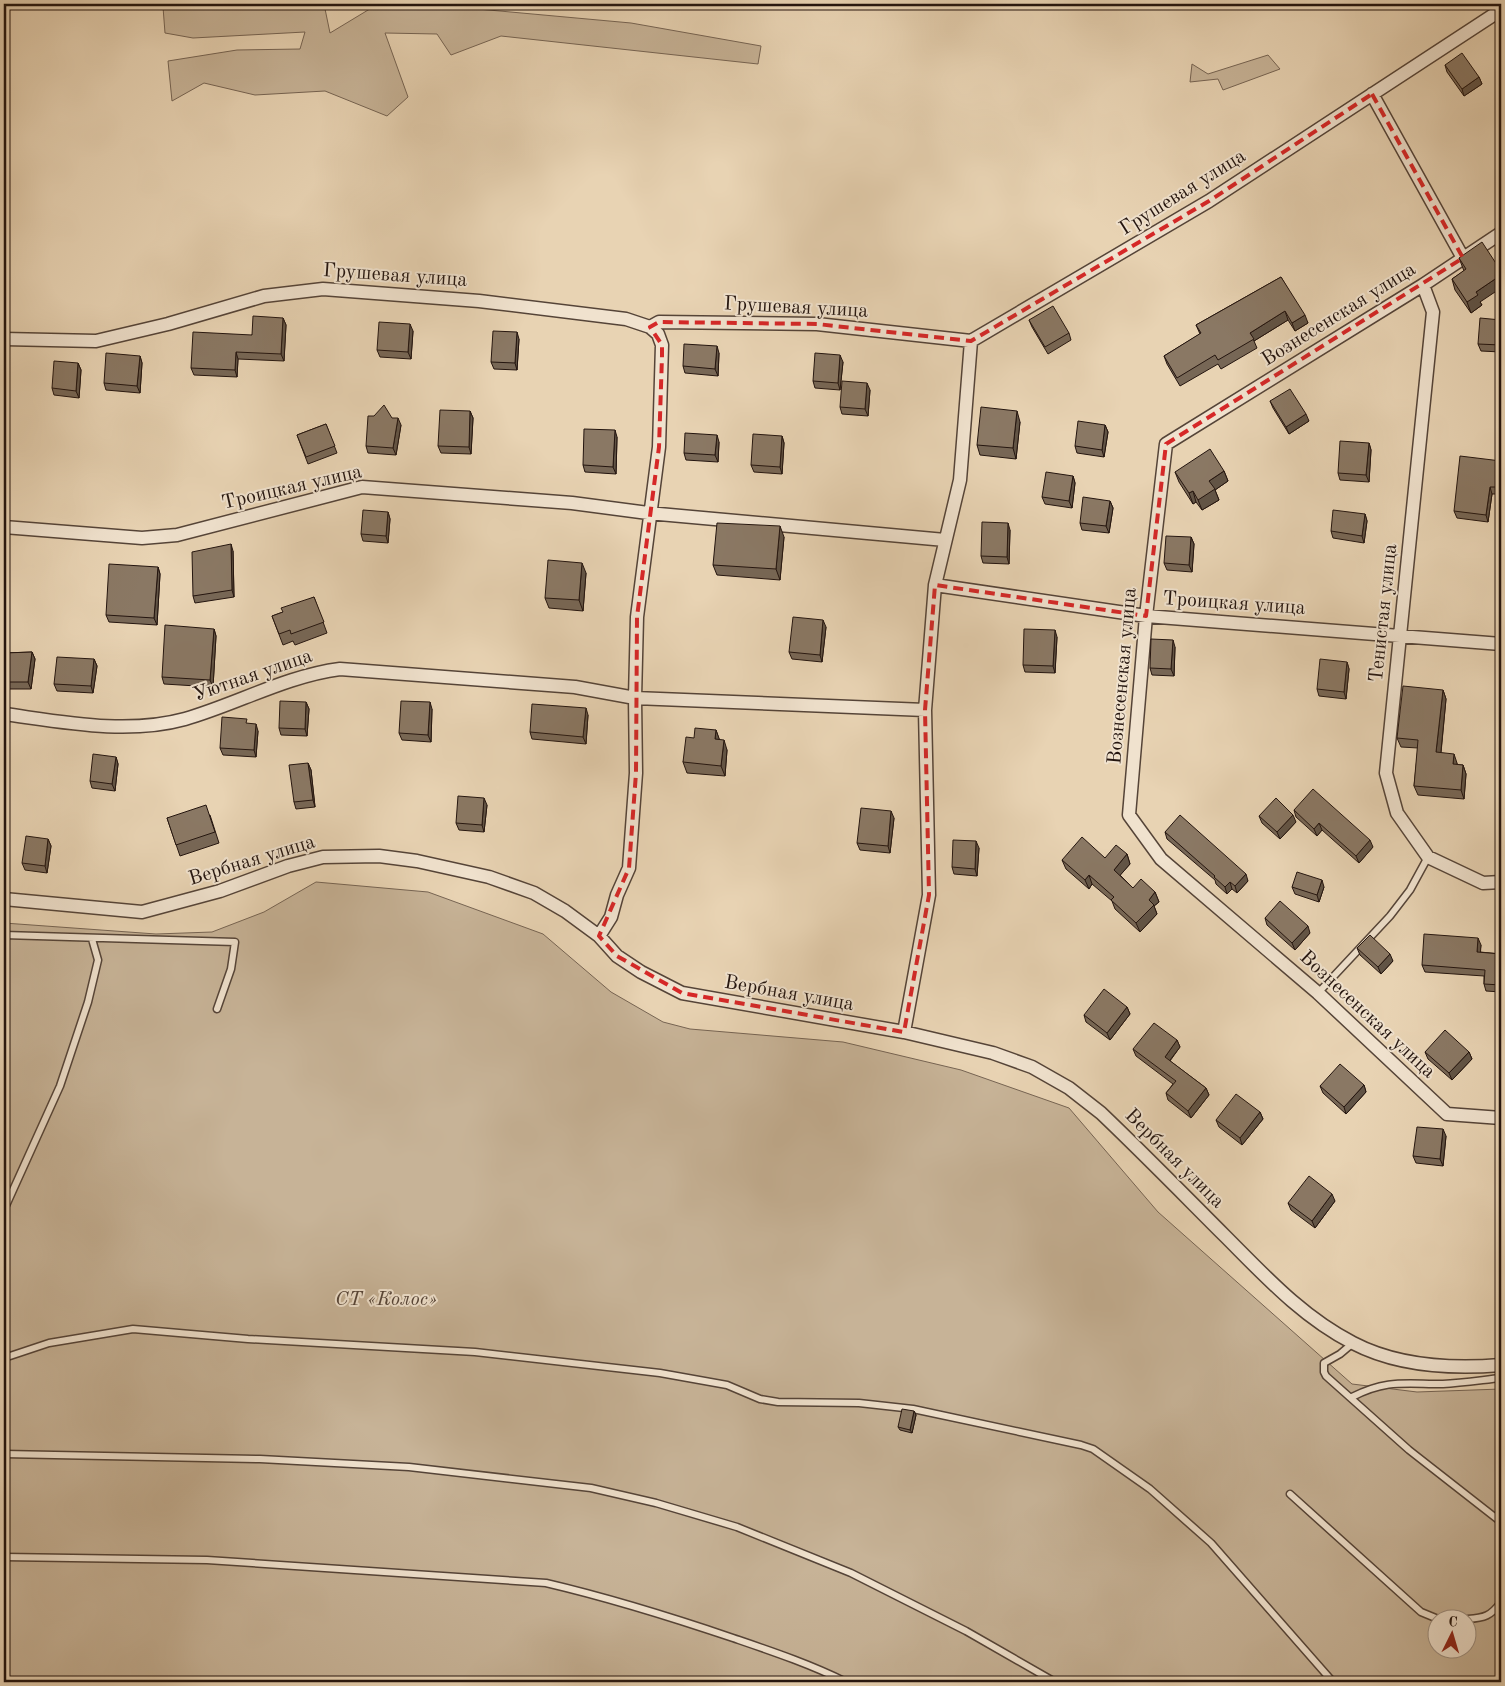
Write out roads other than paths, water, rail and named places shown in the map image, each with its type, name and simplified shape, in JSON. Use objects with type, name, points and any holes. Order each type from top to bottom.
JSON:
[{"type":"street","name":"Грушевая улица","points":[[4,339],[96,341],[168,324],[264,296],[323,289],[478,301],[626,319],[650,327],[659,322],[817,324],[971,341],[1209,201],[1501,10]]},
{"type":"street","points":[[1372,94],[1463,258]]},
{"type":"street","name":"Вознесенская улица","points":[[1501,234],[1423,285],[1166,444],[1146,616],[1129,815],[1160,859],[1318,993],[1447,1114],[1501,1118]]},
{"type":"street","name":"Тенистая улица","points":[[1423,285],[1432,312],[1386,773],[1396,812],[1428,857],[1483,883],[1501,882]]},
{"type":"street","points":[[600,936],[611,917],[617,895],[629,868],[636,773],[637,617],[648,513],[659,447],[662,356],[660,339],[650,327]]},
{"type":"street","points":[[904,1032],[929,896],[925,710],[935,585],[960,480],[971,341]]},
{"type":"street","name":"Троицкая улица","points":[[4,527],[142,538],[177,535],[362,487],[572,502],[648,513],[945,540]]},
{"type":"street","name":"Троицкая улица","points":[[935,585],[1146,616],[1501,644]]},
{"type":"street","name":"Уютная улица","points":[[4,714],[92,725],[157,725],[186,718],[313,673],[340,669],[576,687],[635,698],[925,710]]},
{"type":"street","name":"Вербная улица","points":[[4,899],[142,912],[220,891],[288,866],[323,857],[379,856],[417,861],[490,878],[534,893],[565,911],[600,936],[616,956],[641,972],[682,993],[904,1032],[994,1053],[1032,1067],[1070,1088],[1120,1132],[1285,1296],[1324,1326],[1354,1343],[1382,1355],[1427,1364],[1474,1367],[1501,1365]]},
{"type":"lane","points":[[1318,993],[1390,916],[1410,890],[1428,857]]},
{"type":"lane","points":[[4,935],[235,942],[231,969],[217,1009]]},
{"type":"lane","points":[[4,1210],[60,1086],[88,1002],[98,960],[92,939]]},
{"type":"lane","points":[[4,1358],[49,1343],[105,1332],[142,1329],[248,1339],[475,1352],[660,1373],[727,1385],[760,1399],[778,1402],[859,1403],[913,1409],[1082,1445],[1093,1450],[1150,1489],[1210,1543],[1333,1682]]},
{"type":"lane","points":[[1354,1343],[1324,1363],[1323,1367],[1326,1376],[1352,1397],[1409,1450],[1501,1522]]},
{"type":"lane","points":[[1352,1397],[1370,1387],[1385,1384],[1445,1384],[1501,1378]]},
{"type":"lane","points":[[4,1454],[250,1458],[409,1467],[592,1488],[656,1503],[737,1526],[842,1569],[966,1631],[1055,1682]]},
{"type":"lane","points":[[1290,1494],[1421,1612],[1428,1614]]},
{"type":"lane","points":[[4,1557],[207,1560],[546,1583],[589,1593],[673,1618],[784,1656],[846,1682]]},
{"type":"lane","points":[[1478,1618],[1484,1618],[1493,1613],[1501,1602]]},
{"type":"park label","name":"СТ «Колос»","points":[[386,1300]]}]
